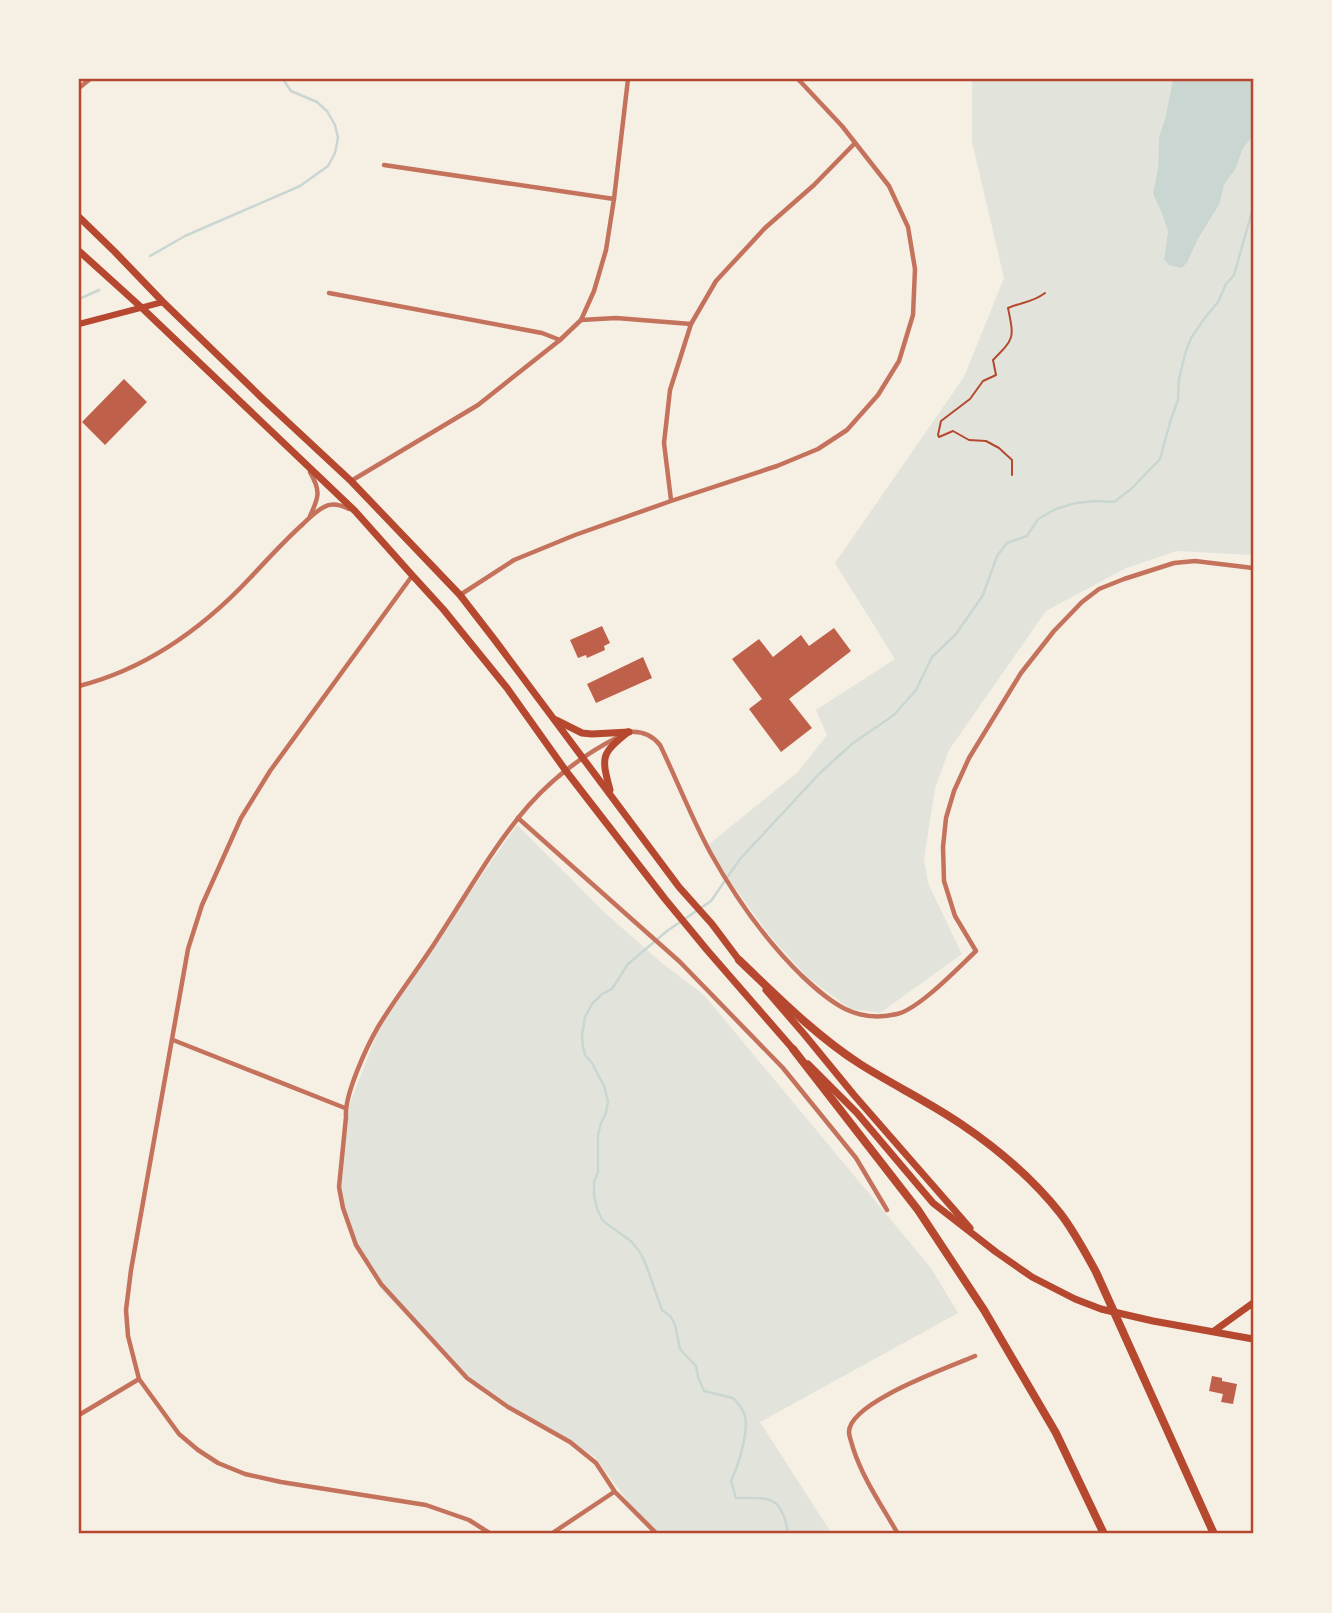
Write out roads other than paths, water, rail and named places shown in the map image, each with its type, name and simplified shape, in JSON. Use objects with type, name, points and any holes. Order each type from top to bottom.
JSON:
[{"type":"highway","points":[[739,960],[829,1042],[960,1123],[998,1151],[1060,1213],[1096,1272],[1214,1534]]},
{"type":"highway","points":[[793,1049],[918,1210],[984,1310],[1056,1433],[1104,1534]]},
{"type":"main road","points":[[79,217],[272,408],[351,481],[460,595],[679,887],[854,1095],[980,1239]]},
{"type":"main road","points":[[79,251],[355,511],[443,609],[507,688],[566,771],[665,899],[793,1049],[857,1113],[933,1203],[1032,1277],[1075,1300],[1153,1321],[1253,1339]]},
{"type":"main road","points":[[79,324],[163,302]]},
{"type":"main road","points":[[554,719],[582,733],[629,732]]},
{"type":"main road","points":[[611,796],[605,773],[605,754],[629,732]]},
{"type":"main road","points":[[1214,1331],[1253,1303]]},
{"type":"street","points":[[79,88],[90,79]]},
{"type":"street","points":[[351,481],[478,405],[581,320],[594,291],[606,250],[628,79]]},
{"type":"street","points":[[460,595],[514,560],[575,535],[671,500],[777,467],[818,449],[847,430],[878,395],[899,361],[913,315],[915,269],[908,227],[889,186],[842,125],[798,79]]},
{"type":"street","points":[[671,500],[664,443],[670,390],[691,324],[716,281],[765,228],[855,144]]},
{"type":"street","points":[[384,164],[614,199]]},
{"type":"street","points":[[328,293],[542,333],[560,340]]},
{"type":"street","points":[[581,320],[616,318],[691,324]]},
{"type":"street","points":[[308,467],[318,492],[308,520]]},
{"type":"street","points":[[79,686],[119,673],[193,630],[219,610],[288,538],[327,505],[339,505],[355,511]]},
{"type":"street","points":[[657,1534],[615,1492],[596,1462],[570,1442],[509,1407],[467,1378],[380,1284],[356,1245],[339,1187],[345,1108],[359,1066],[378,1027],[421,966],[506,833],[540,793],[583,758],[629,732],[642,733],[660,745],[709,849],[742,904],[780,954],[824,996],[844,1010],[864,1016],[899,1014],[937,988],[976,951],[955,916],[944,881],[946,818],[954,791],[970,758],[1021,673],[1054,631],[1082,601],[1098,590],[1126,578],[1174,563],[1195,561],[1253,568]]},
{"type":"street","points":[[412,575],[270,771],[241,818],[202,905],[188,949],[131,1270],[126,1310],[128,1336],[139,1379],[179,1434],[218,1463],[245,1474],[281,1482],[426,1504],[469,1520],[491,1534]]},
{"type":"street","points":[[519,818],[680,962],[783,1068],[856,1158],[887,1210]]},
{"type":"street","points":[[173,1040],[345,1108]]},
{"type":"street","points":[[898,1534],[862,1472],[849,1432],[852,1421],[864,1409],[892,1392],[975,1356]]},
{"type":"street","points":[[79,1415],[139,1379]]},
{"type":"street","points":[[551,1534],[615,1492]]},
{"type":"waterway","points":[[150,256],[185,236],[300,186],[328,166],[335,153],[338,138],[335,125],[327,111],[317,102],[291,91],[283,79]]},
{"type":"waterway","points":[[789,1534],[783,1515],[774,1502],[762,1498],[736,1498],[731,1481],[744,1440],[746,1423],[743,1411],[733,1398],[704,1391],[696,1366],[680,1349],[671,1317],[662,1310],[641,1254],[632,1242],[603,1221],[597,1209],[594,1182],[598,1172],[598,1135],[608,1101],[604,1086],[585,1055],[582,1035],[585,1017],[592,1004],[612,989],[628,964],[667,931],[711,901],[740,859],[820,773],[853,743],[894,715],[916,690],[932,657],[956,634],[983,595],[997,556],[1007,543],[1027,536],[1038,519],[1056,509],[1076,503],[1114,502],[1131,489],[1160,459],[1178,400],[1179,379],[1185,354],[1191,338],[1234,275],[1253,208]]},
{"type":"waterway","points":[[79,299],[99,290]]}]
